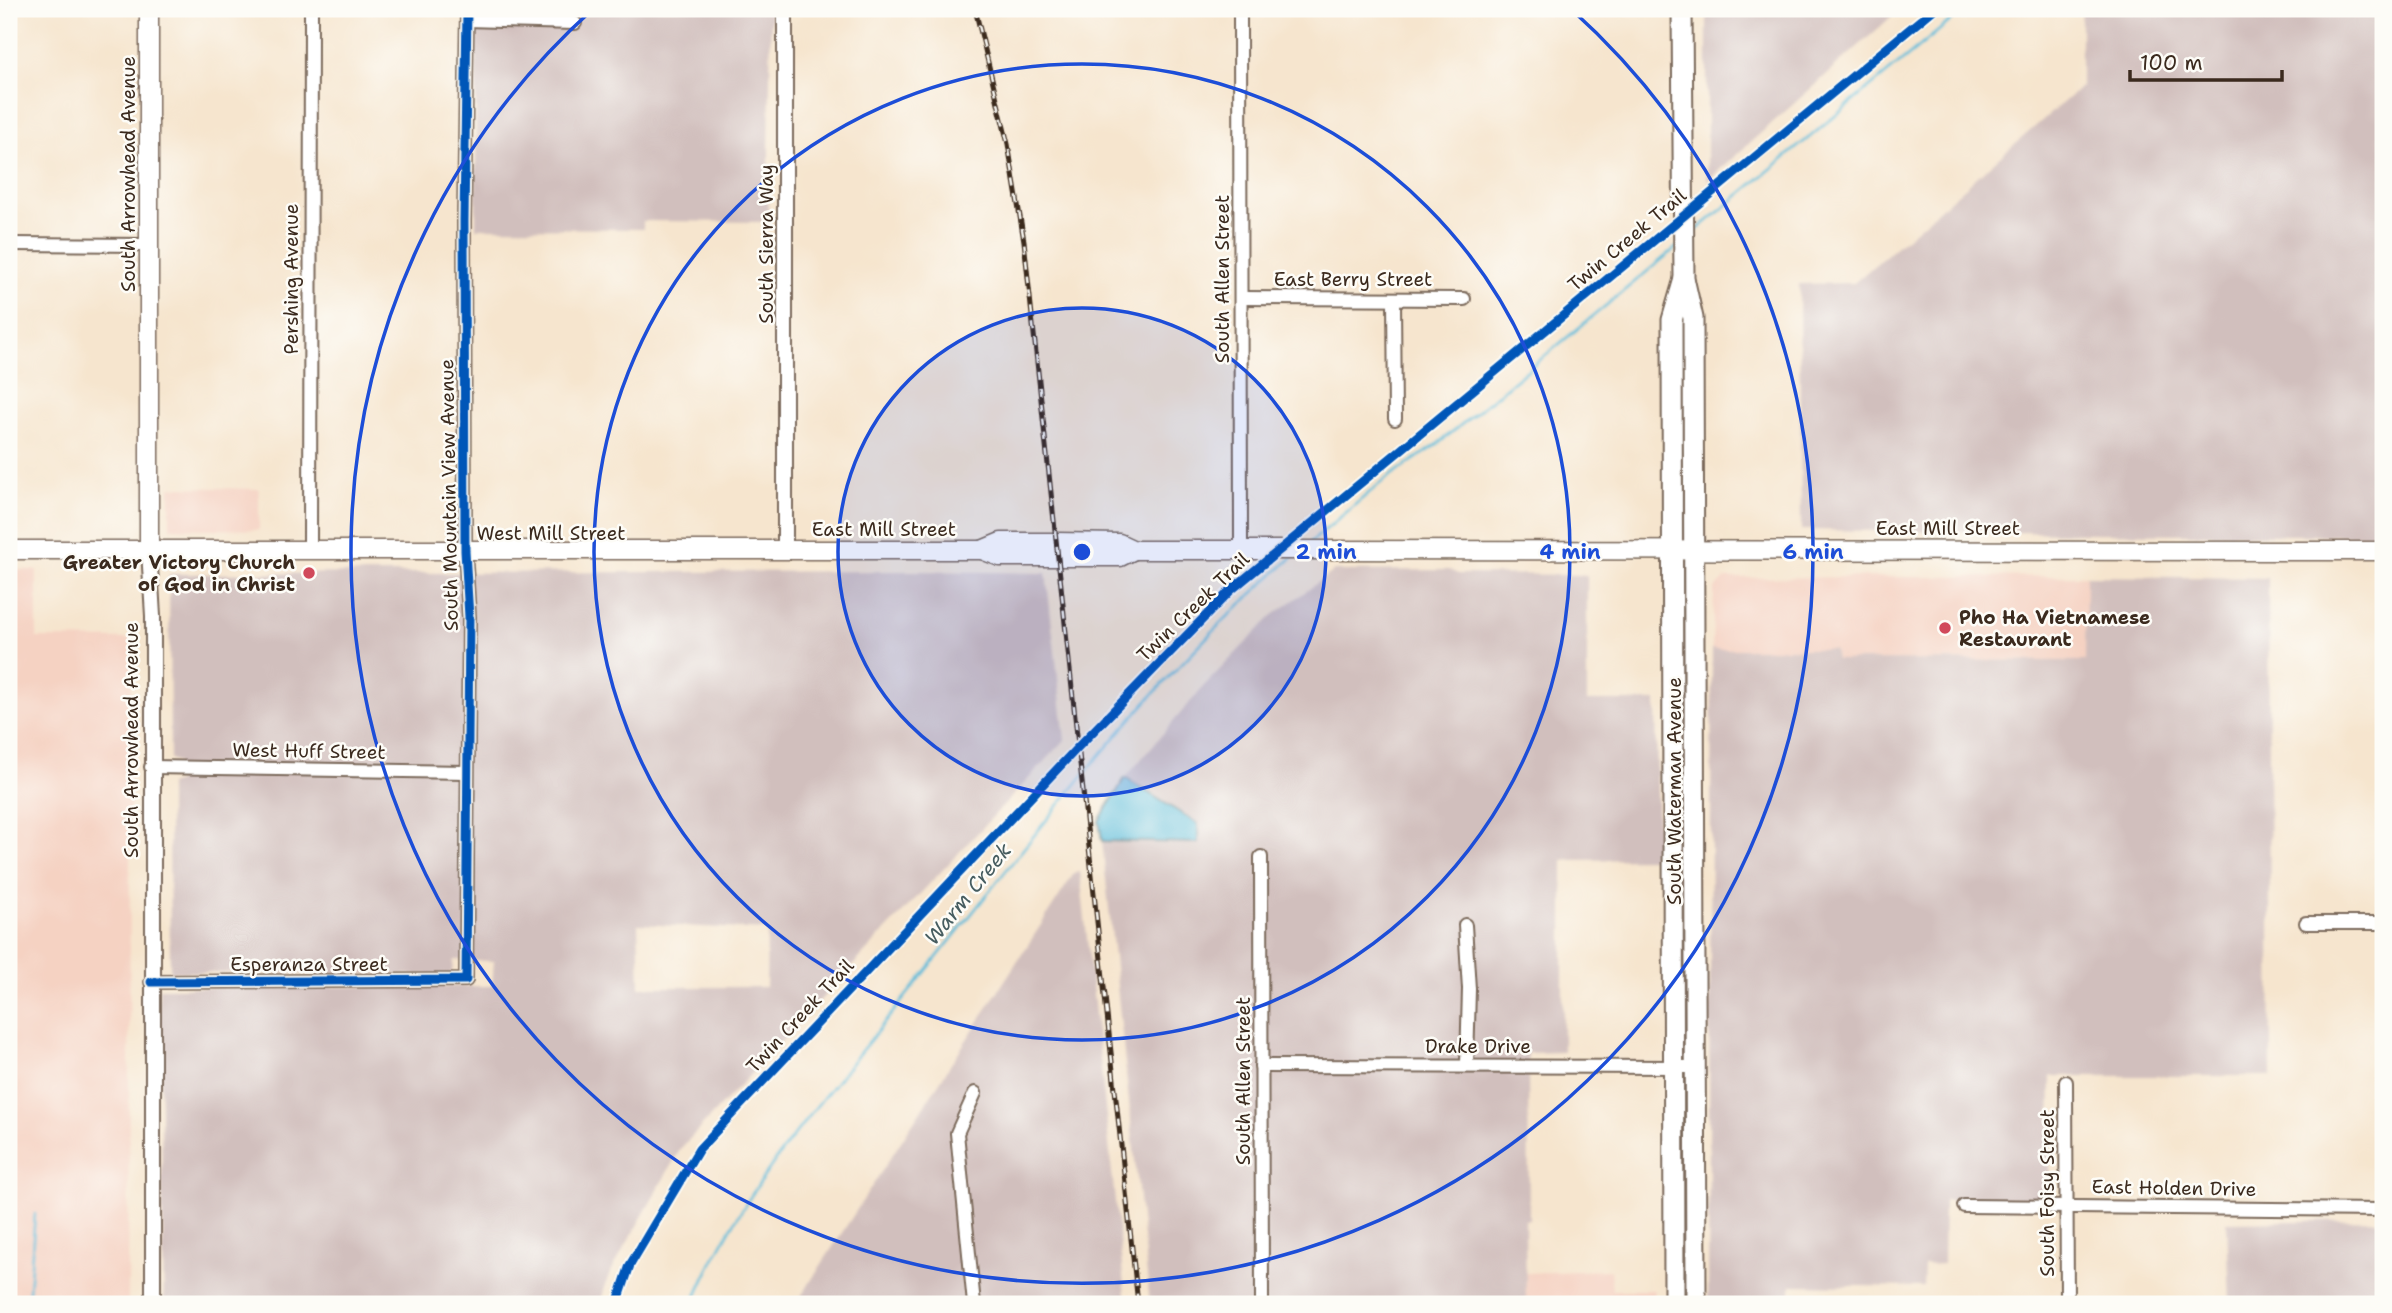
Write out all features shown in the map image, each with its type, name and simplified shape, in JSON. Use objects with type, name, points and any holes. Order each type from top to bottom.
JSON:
[{"type":"main road","name":"South Arrowhead Avenue","points":[[149,9],[149,550]]},
{"type":"main road","name":"South Waterman Avenue","points":[[1677,1303],[1673,1067],[1685,549],[1694,437],[1693,318],[1684,278],[1682,9]]},
{"type":"main road","name":"South Waterman Avenue","points":[[1684,278],[1672,320],[1685,549],[1695,1067],[1696,1304]]},
{"type":"main road","points":[[1672,320],[1682,325],[1682,419],[1694,437]]},
{"type":"main road","name":"East Mill Street","points":[[785,550],[982,551],[1001,542],[1056,541],[1119,542],[1134,550],[2383,551]]},
{"type":"main road","name":"West Mill Street","points":[[9,550],[785,550]]},
{"type":"street","name":"Pershing Avenue","points":[[310,550],[311,9]]},
{"type":"street","name":"South Sierra Way","points":[[785,9],[785,550]]},
{"type":"street","name":"South Allen Street","points":[[1240,9],[1241,549]]},
{"type":"street","points":[[467,15],[575,23]]},
{"type":"street","name":"South Mountain View Avenue","points":[[466,980],[469,617],[466,551],[467,15]]},
{"type":"street","points":[[9,244],[148,245]]},
{"type":"street","name":"East Berry Street","points":[[1241,299],[1464,299]]},
{"type":"street","points":[[1394,299],[1395,419]]},
{"type":"street","name":"South Arrowhead Avenue","points":[[149,550],[153,615],[153,1304]]},
{"type":"street","name":"West Huff Street","points":[[151,767],[467,772]]},
{"type":"street","name":"South Allen Street","points":[[1261,857],[1262,1304]]},
{"type":"street","points":[[2306,923],[2383,923]]},
{"type":"street","points":[[1465,925],[1469,989],[1467,1065]]},
{"type":"street","name":"Esperanza Street","points":[[151,982],[466,980]]},
{"type":"street","name":"Drake Drive","points":[[1261,1066],[1695,1067]]},
{"type":"street","name":"South Foisy Street","points":[[2066,1082],[2067,1304]]},
{"type":"street","points":[[974,1304],[957,1133],[975,1093]]},
{"type":"street","name":"East Holden Drive","points":[[1964,1206],[2383,1210]]},
{"type":"shaded area","points":[[476,9],[771,9],[768,222],[643,221],[643,229],[476,228]]},
{"type":"shaded area","points":[[1707,9],[1900,9],[1707,181]]},
{"type":"shaded area","points":[[2081,9],[2383,9],[2383,536],[1801,530],[1799,284],[1854,283],[2081,87]]},
{"type":"shaded area","points":[[170,487],[259,489],[259,530],[170,528]]},
{"type":"shaded area","points":[[9,570],[37,570],[37,638],[131,639],[128,1304],[9,1304]]},
{"type":"shaded area","points":[[1449,570],[1458,574],[1587,575],[1587,701],[1656,701],[1658,859],[1563,860],[1563,1052],[1528,1053],[1529,1219],[1525,1220],[1526,1304],[1150,1304],[1102,841],[1198,842],[1198,824],[1125,778],[1204,686],[1272,616],[1334,571]]},
{"type":"shaded area","points":[[917,571],[1046,573],[1065,740],[681,1148],[608,1277],[600,1304],[164,1304],[159,988],[492,986],[494,961],[454,960],[451,975],[170,972],[169,785],[177,782],[177,762],[170,759],[169,574]],"holes":[[[638,924],[767,930],[766,987],[640,987]]]},
{"type":"shaded area","points":[[2086,576],[2086,661],[1836,660],[1834,649],[1712,649],[1714,589],[1726,578]]},
{"type":"shaded area","points":[[2086,576],[2268,578],[2271,1076],[2051,1076],[2049,1198],[1944,1200],[1943,1264],[1924,1265],[1923,1287],[1791,1285],[1791,1304],[1708,1304],[1712,649],[1834,649],[1836,660],[2085,661]]},
{"type":"shaded area","points":[[1075,872],[1080,872],[1126,1304],[796,1304]]},
{"type":"shaded area","points":[[2383,1220],[2383,1304],[2230,1304],[2227,1222]]},
{"type":"shaded area","points":[[1610,1270],[1612,1290],[1654,1290],[1654,1304],[1526,1304],[1526,1273]]},
{"type":"water","points":[[1125,778],[1198,824],[1198,843],[1102,841],[1099,821]]},
{"type":"waterway","name":"Warm Creek","points":[[1692,234],[1965,9]]},
{"type":"waterway","name":"Warm Creek","points":[[1311,542],[1383,481],[1439,443],[1677,247]]},
{"type":"waterway","name":"Warm Creek","points":[[693,1304],[738,1216],[794,1134],[825,1095],[1051,814],[1142,706],[1240,604],[1293,557]]},
{"type":"waterway","points":[[28,1304],[35,1214]]},
{"type":"railway","points":[[975,9],[1008,144],[1024,241],[1138,1304]]},
{"type":"cycle path","points":[[151,982],[466,980],[469,617],[465,551],[464,220],[467,9]]},
{"type":"cycle path","name":"Twin Creek Trail","points":[[617,1304],[630,1265],[699,1149],[1078,747],[1230,591],[1934,9]]},
{"type":"place","name":"Greater Victory Church of God in Christ","points":[[309,573]]},
{"type":"place","name":"Pho Ha Vietnamese Restaurant","points":[[1945,628]]}]
